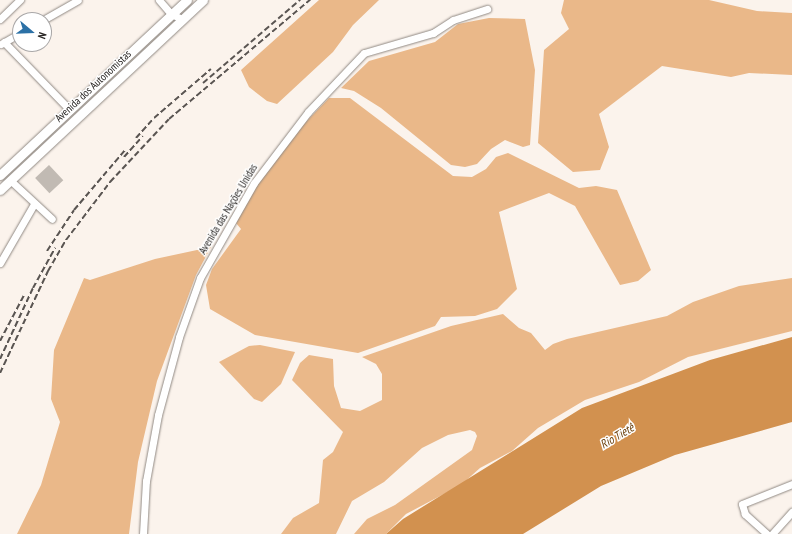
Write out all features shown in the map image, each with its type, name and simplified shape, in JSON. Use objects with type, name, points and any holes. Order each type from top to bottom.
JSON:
[{"type":"main road","name":"Avenida dos Autonomistas","points":[[2,170],[70,110],[187,0]]},
{"type":"main road","name":"Avenida dos Autonomistas","points":[[0,190],[203,0]]},
{"type":"street","points":[[0,19],[20,0]]},
{"type":"street","points":[[52,14],[78,0]]},
{"type":"street","points":[[159,0],[171,14],[182,19]]},
{"type":"street","name":"Avenida das Nações Unidas","points":[[143,534],[146,481],[158,415],[179,336],[200,278],[254,183],[308,112],[364,53],[433,33],[453,20],[487,9]]},
{"type":"street","points":[[12,37],[2,43],[70,110]]},
{"type":"street","points":[[10,180],[34,204],[52,219]]},
{"type":"street","points":[[0,263],[34,204]]},
{"type":"street","points":[[767,534],[745,514],[742,507],[746,501],[792,484]]},
{"type":"street","points":[[772,534],[792,512]]},
{"type":"shaded area","points":[[319,0],[379,0],[353,25],[333,52],[277,104],[267,101],[249,87],[241,70]]},
{"type":"shaded area","points":[[564,0],[709,0],[757,11],[792,13],[792,75],[749,73],[731,77],[662,66],[599,114],[609,147],[600,170],[573,172],[538,143],[544,50],[569,29],[561,13]]},
{"type":"shaded area","points":[[489,18],[525,19],[535,70],[530,145],[523,147],[505,140],[491,149],[477,164],[465,167],[451,165],[381,108],[354,91],[341,88],[369,61],[435,42],[458,24]]},
{"type":"shaded area","points":[[329,98],[350,98],[453,176],[472,177],[486,169],[496,157],[508,153],[579,188],[596,186],[617,190],[651,270],[638,281],[620,285],[575,206],[549,193],[499,212],[517,289],[497,309],[475,316],[441,317],[435,326],[358,353],[255,335],[210,309],[206,285],[212,269],[241,229],[236,223],[254,189],[300,128]]},
{"type":"shaded area","points":[[211,247],[196,275],[157,381],[138,462],[129,534],[17,534],[41,485],[60,422],[51,399],[54,350],[84,278],[90,280],[155,259]]},
{"type":"shaded area","points":[[792,278],[792,331],[688,357],[639,382],[585,400],[538,428],[512,451],[480,468],[461,485],[406,514],[386,534],[354,534],[367,519],[395,505],[472,450],[477,436],[475,432],[470,430],[448,435],[422,448],[384,482],[352,501],[336,534],[281,534],[293,518],[319,503],[323,460],[333,452],[343,432],[292,380],[300,363],[309,355],[333,359],[334,386],[341,408],[360,411],[382,400],[382,374],[376,364],[362,357],[451,326],[503,314],[519,328],[531,333],[545,350],[553,344],[567,339],[667,316],[693,302],[739,286]]},
{"type":"shaded area","points":[[260,345],[295,352],[281,384],[262,402],[254,399],[219,362],[249,346]]},
{"type":"water","name":"Rio Tietê","points":[[792,337],[792,422],[675,455],[601,486],[523,534],[386,534],[403,519],[582,408],[710,360]]},
{"type":"building","points":[[49,165],[63,180],[49,193],[35,178]]},
{"type":"railway","points":[[203,83],[300,0]]},
{"type":"railway","points":[[0,373],[48,271],[66,240],[110,182],[169,119],[310,0]]},
{"type":"railway","points":[[136,138],[154,118],[211,69]]},
{"type":"railway","points":[[124,157],[143,136]]},
{"type":"railway","points":[[47,251],[74,210],[125,150]]},
{"type":"railway","points":[[0,359],[33,288],[55,248]]},
{"type":"railway","points":[[0,341],[24,295]]}]
